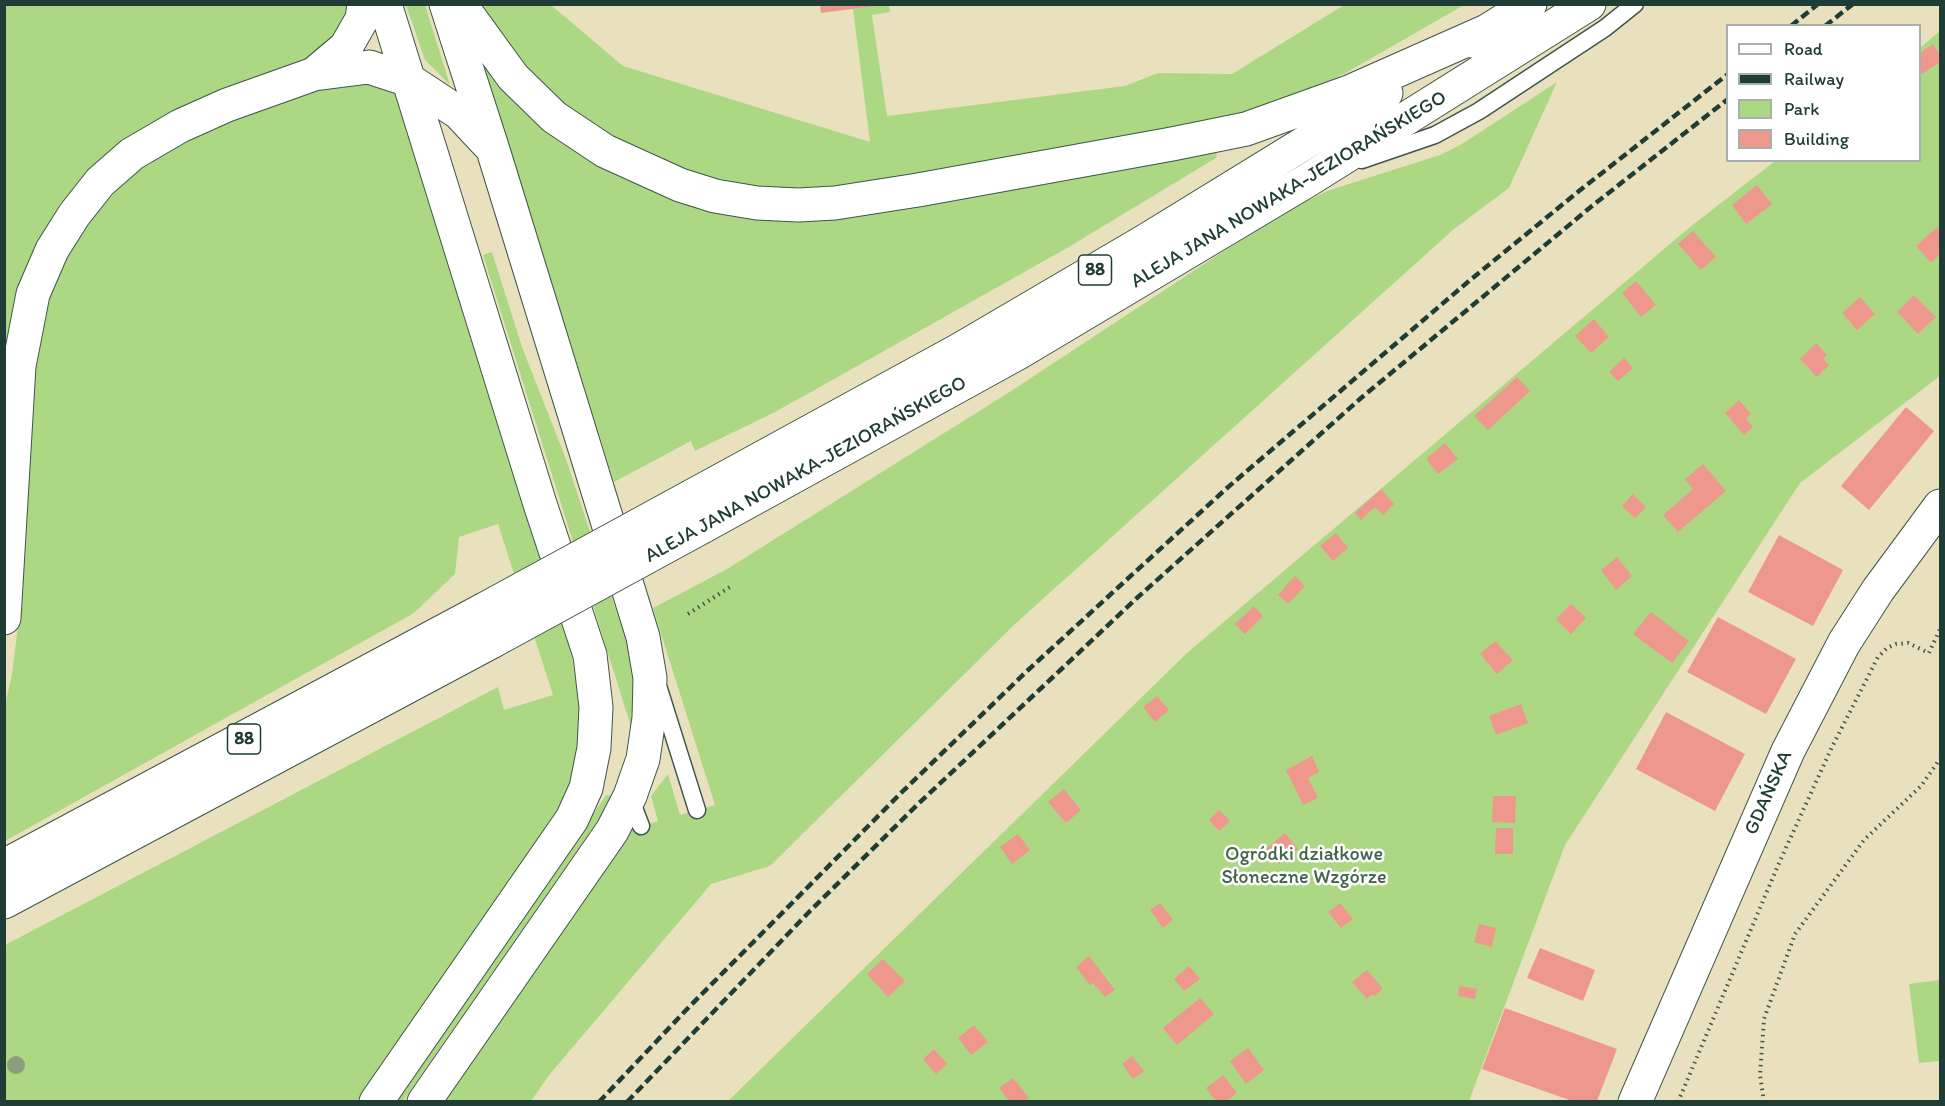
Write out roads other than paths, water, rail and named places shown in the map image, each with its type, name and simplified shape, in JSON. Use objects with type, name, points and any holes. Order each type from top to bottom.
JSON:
[{"type":"main road","points":[[314,74],[346,47],[362,19],[364,4]]},
{"type":"main road","points":[[376,1101],[572,819],[586,788],[594,748],[596,707],[590,655],[540,504],[385,4]]},
{"type":"main road","points":[[424,1101],[612,831],[635,811],[649,718],[650,678],[643,637],[446,4]]},
{"type":"main road","points":[[460,4],[513,77],[554,117],[605,151],[680,185],[715,196],[757,203],[798,205],[836,203],[918,190],[1246,129],[1349,92],[1489,30]]},
{"type":"main road","name":"ALEJA JANA NOWAKA-JEZIORAŃSKIEGO","points":[[4,866],[483,610],[959,350],[1145,241],[1530,4]]},
{"type":"main road","name":"ALEJA JANA NOWAKA-JEZIORAŃSKIEGO","points":[[4,902],[493,641],[1018,353],[1308,180],[1589,4]]},
{"type":"main road","points":[[4,618],[19,366],[33,294],[52,250],[74,215],[100,182],[132,154],[180,126],[227,105],[314,74],[369,67],[409,80],[459,113],[493,150]]},
{"type":"main road","name":"GDAŃSKA","points":[[1635,1101],[1788,751],[1844,643],[1878,590],[1941,506]]},
{"type":"main road","points":[[4,912],[74,864]]},
{"type":"lane","points":[[1308,180],[1436,135],[1479,111],[1605,28],[1635,4]]},
{"type":"lane","points":[[643,637],[697,810]]},
{"type":"railway","points":[[1793,24],[1818,4]]},
{"type":"railway","points":[[1828,24],[1853,4]]},
{"type":"railway","points":[[599,1102],[689,1007],[902,792],[1027,671],[1227,488],[1469,281],[1726,76]]},
{"type":"railway","points":[[627,1102],[810,911],[917,805],[1138,597],[1361,398],[1592,206],[1726,101]]},
{"type":"park label","name":"Ogródki działkowe Słoneczne Wzgórze","points":[[1304,866]]}]
